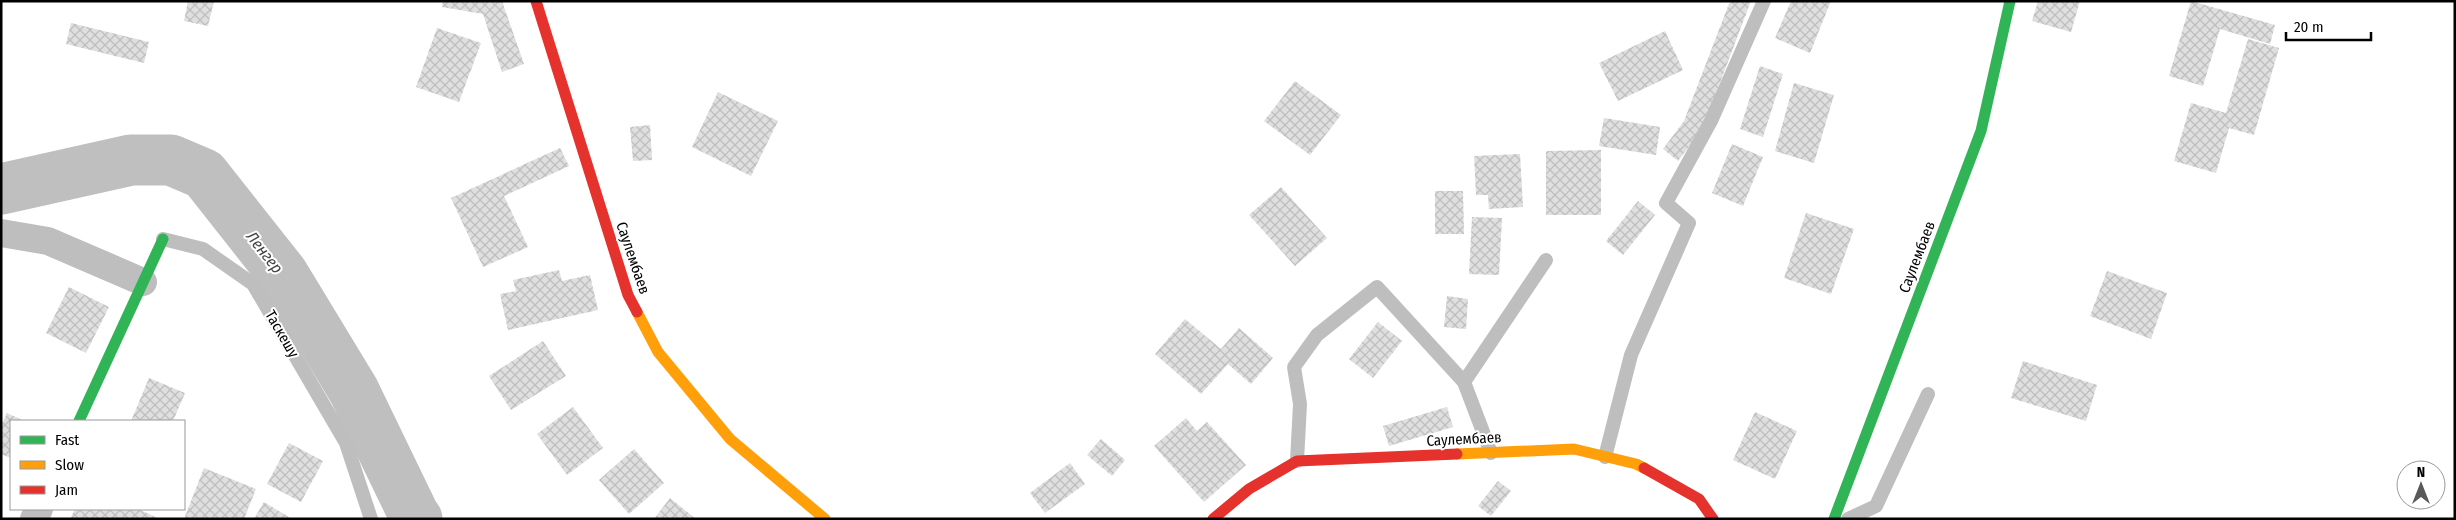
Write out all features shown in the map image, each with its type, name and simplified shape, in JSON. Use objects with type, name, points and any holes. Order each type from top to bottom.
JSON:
[{"type":"street","name":"Саулембаев","points":[[536,1],[628,295],[658,352],[730,439],[825,519]]},
{"type":"street","name":"Саулембаев","points":[[1834,519],[1981,131],[2010,1]]},
{"type":"street","points":[[1,233],[48,241],[143,282]]},
{"type":"street","name":"Таскешу","points":[[79,420],[163,239]]},
{"type":"street","name":"Саулембаев","points":[[1213,519],[1250,489],[1297,461],[1574,449],[1636,464],[1699,499],[1713,519]]},
{"type":"lane","points":[[1605,457],[1631,355],[1689,223],[1666,203],[1711,121],[1764,1]]},
{"type":"lane","name":"Таскешу","points":[[163,239],[203,249],[253,284],[346,443],[371,519]]},
{"type":"lane","points":[[1464,382],[1546,260]]},
{"type":"lane","points":[[1297,461],[1300,404],[1294,367],[1317,335],[1377,287],[1464,382],[1491,453]]},
{"type":"lane","points":[[1848,519],[1876,506],[1928,394]]},
{"type":"building","points":[[188,1],[214,1],[208,26],[184,21]]},
{"type":"building","points":[[443,1],[502,1],[524,64],[502,72],[483,14],[442,7]]},
{"type":"building","points":[[1730,1],[1751,1],[1702,130],[1678,161],[1663,149],[1684,121]]},
{"type":"building","points":[[1791,1],[1831,1],[1810,53],[1775,38]]},
{"type":"building","points":[[2038,1],[2080,1],[2071,32],[2032,21]]},
{"type":"building","points":[[2191,1],[2275,25],[2270,44],[2220,29],[2203,86],[2169,76]]},
{"type":"building","points":[[71,23],[149,42],[144,63],[66,44]]},
{"type":"building","points":[[437,28],[481,43],[459,102],[416,87]]},
{"type":"building","points":[[1665,31],[1683,70],[1618,101],[1599,63]]},
{"type":"building","points":[[2248,39],[2279,48],[2254,135],[2229,128],[2216,173],[2174,161],[2191,103],[2226,113]]},
{"type":"building","points":[[1760,66],[1783,74],[1763,137],[1740,129]]},
{"type":"building","points":[[1295,81],[1341,115],[1310,155],[1264,121]]},
{"type":"building","points":[[1794,83],[1834,95],[1814,163],[1775,151]]},
{"type":"building","points":[[718,92],[778,121],[751,176],[692,147]]},
{"type":"building","points":[[1604,118],[1660,127],[1656,155],[1599,146]]},
{"type":"building","points":[[650,125],[652,160],[633,161],[630,127]]},
{"type":"building","points":[[1732,144],[1763,157],[1743,206],[1712,193]]},
{"type":"building","points":[[560,148],[569,166],[504,196],[528,247],[483,267],[451,198]]},
{"type":"building","points":[[1601,150],[1601,215],[1546,215],[1546,151]]},
{"type":"building","points":[[1520,154],[1523,207],[1489,209],[1488,195],[1476,195],[1474,156]]},
{"type":"building","points":[[1281,187],[1327,238],[1295,266],[1249,215]]},
{"type":"building","points":[[1435,191],[1463,191],[1464,234],[1435,234]]},
{"type":"building","points":[[1638,201],[1655,215],[1623,255],[1606,241]]},
{"type":"building","points":[[1806,213],[1854,229],[1831,294],[1784,278]]},
{"type":"building","points":[[1472,217],[1502,218],[1499,275],[1469,274]]},
{"type":"building","points":[[559,270],[562,281],[590,275],[598,310],[508,330],[500,294],[516,291],[513,280]]},
{"type":"building","points":[[2107,271],[2167,293],[2151,339],[2090,316]]},
{"type":"building","points":[[69,287],[109,307],[86,353],[46,333]]},
{"type":"building","points":[[1447,296],[1468,299],[1466,329],[1444,327]]},
{"type":"building","points":[[1185,319],[1221,349],[1239,328],[1273,358],[1251,384],[1228,364],[1201,394],[1155,354]]},
{"type":"building","points":[[1378,322],[1402,341],[1373,378],[1349,359]]},
{"type":"building","points":[[543,341],[566,376],[511,410],[489,376]]},
{"type":"building","points":[[2023,361],[2097,385],[2086,421],[2011,398]]},
{"type":"building","points":[[149,378],[185,393],[173,420],[131,420]]},
{"type":"building","points":[[573,407],[603,448],[567,475],[537,434]]},
{"type":"building","points":[[1447,407],[1453,427],[1389,446],[1383,426]]},
{"type":"building","points":[[1755,412],[1797,431],[1775,479],[1733,460]]},
{"type":"building","points":[[7,413],[22,420],[10,420],[10,458],[1,454],[1,426]]},
{"type":"building","points":[[1186,418],[1197,431],[1207,422],[1246,465],[1204,502],[1154,446]]},
{"type":"building","points":[[1101,439],[1125,460],[1112,476],[1087,455]]},
{"type":"building","points":[[289,443],[323,461],[301,502],[267,484]]},
{"type":"building","points":[[634,449],[664,483],[629,514],[599,480]]},
{"type":"building","points":[[1070,463],[1085,484],[1045,513],[1030,493]]},
{"type":"building","points":[[204,468],[256,489],[244,519],[184,519]]},
{"type":"building","points":[[1498,481],[1511,491],[1491,516],[1478,506]]},
{"type":"building","points":[[670,498],[696,519],[654,519]]},
{"type":"building","points":[[264,502],[292,519],[254,519]]},
{"type":"building","points":[[74,510],[140,510],[160,519],[70,519]]},
{"type":"waterway","name":"Ленгер","points":[[1,189],[131,160],[171,160],[204,174],[283,274],[354,391],[417,519]]},
{"type":"traffic: fast","points":[[1834,519],[1981,131],[2010,1]]},
{"type":"traffic: fast","points":[[79,420],[163,239]]},
{"type":"traffic: slow","points":[[637,312],[658,352],[730,439],[825,519]]},
{"type":"traffic: slow","points":[[1457,454],[1574,449],[1636,464],[1644,468]]},
{"type":"traffic: jam","points":[[536,1],[628,295],[637,312]]},
{"type":"traffic: jam","points":[[1213,519],[1249,489],[1297,461],[1457,454]]},
{"type":"traffic: jam","points":[[1644,468],[1699,499],[1713,519]]}]
